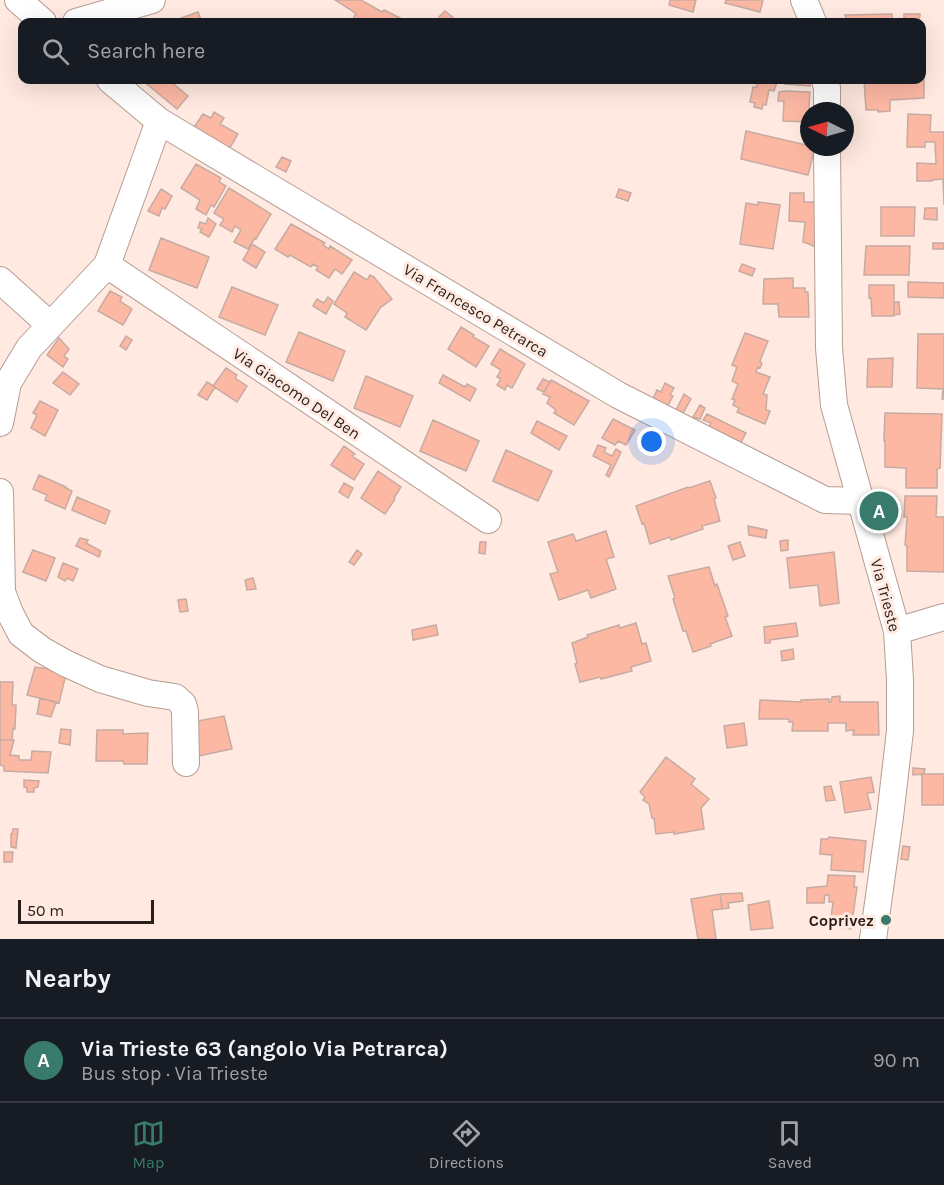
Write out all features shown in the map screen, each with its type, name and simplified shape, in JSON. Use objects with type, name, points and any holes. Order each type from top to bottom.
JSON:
[{"type":"street","points":[[18,0],[38,18]]},
{"type":"street","points":[[90,18],[152,0]]},
{"type":"street","points":[[804,0],[811,18]]},
{"type":"street","name":"Via Francesco Petrarca","points":[[115,84],[159,121],[618,394],[825,500],[860,501]]},
{"type":"street","points":[[826,84],[827,102]]},
{"type":"street","points":[[0,423],[8,383],[29,348],[106,265],[159,121]]},
{"type":"street","name":"Via Trieste","points":[[827,156],[830,359],[834,405],[897,632],[900,680],[900,731],[873,939]]},
{"type":"street","name":"Via Giacomo Del Ben","points":[[106,265],[488,520]]},
{"type":"street","points":[[0,280],[50,325]]},
{"type":"street","points":[[0,492],[2,592],[9,613],[21,634],[42,650],[100,679],[147,693],[175,697],[183,704],[185,712],[186,763]]},
{"type":"street","points":[[897,632],[944,617]]},
{"type":"building","points":[[335,0],[361,0],[382,12],[384,10],[400,18],[354,18],[356,14]]},
{"type":"building","points":[[670,0],[696,0],[693,12],[669,5]]},
{"type":"building","points":[[726,0],[763,0],[760,12],[725,3]]},
{"type":"building","points":[[445,11],[454,18],[440,18]]},
{"type":"building","points":[[198,12],[200,18],[181,18]]},
{"type":"building","points":[[892,14],[892,18],[846,18],[845,15]]},
{"type":"building","points":[[904,14],[920,14],[920,18],[904,18]]},
{"type":"building","points":[[147,84],[174,84],[188,96],[177,109]]},
{"type":"building","points":[[757,84],[776,84],[774,91],[769,90],[766,105],[763,104],[762,109],[754,107],[755,103],[750,102],[753,87],[757,87]]},
{"type":"building","points":[[785,84],[810,84],[810,86]]},
{"type":"building","points":[[864,84],[924,84],[924,98],[890,100],[890,111],[866,110]]},
{"type":"building","points":[[779,92],[810,92],[809,102],[800,102],[800,122],[783,121],[784,101],[778,101]]},
{"type":"building","points":[[214,112],[224,118],[220,124],[238,134],[228,151],[192,130],[203,114],[211,118]]},
{"type":"building","points":[[908,114],[931,115],[930,132],[944,132],[944,205],[943,179],[917,181],[917,163],[936,164],[935,142],[925,142],[925,147],[907,147]]},
{"type":"building","points":[[746,131],[800,144],[800,156],[813,156],[808,175],[741,159]]},
{"type":"building","points":[[282,157],[291,161],[286,172],[276,167]]},
{"type":"building","points":[[196,164],[221,178],[219,182],[226,186],[214,207],[211,205],[206,215],[196,209],[200,200],[181,188]]},
{"type":"building","points":[[229,188],[271,214],[248,249],[234,242],[241,230],[235,226],[232,232],[220,225],[224,219],[214,213]]},
{"type":"building","points":[[161,189],[172,196],[165,209],[162,208],[159,216],[148,211]]},
{"type":"building","points":[[619,189],[631,193],[628,201],[616,197]]},
{"type":"building","points":[[790,193],[804,193],[804,202],[821,202],[819,246],[803,242],[805,222],[789,221]]},
{"type":"building","points":[[758,202],[780,205],[773,249],[740,244],[746,203],[758,205]]},
{"type":"building","points":[[881,207],[915,207],[914,236],[881,236]]},
{"type":"building","points":[[925,208],[937,208],[937,220],[924,219]]},
{"type":"building","points":[[208,218],[216,224],[209,237],[200,232],[202,229],[198,228],[200,222],[206,224]]},
{"type":"building","points":[[291,224],[325,243],[323,245],[329,249],[330,246],[352,260],[342,274],[335,269],[329,278],[316,270],[318,267],[313,264],[311,267],[275,249]]},
{"type":"building","points":[[161,238],[209,257],[197,288],[149,270]]},
{"type":"building","points":[[933,243],[944,243],[944,249],[933,249]]},
{"type":"building","points":[[252,244],[265,252],[256,268],[243,260]]},
{"type":"building","points":[[866,246],[910,246],[909,275],[864,275]]},
{"type":"building","points":[[742,264],[755,269],[752,276],[739,271]]},
{"type":"building","points":[[354,272],[367,280],[370,275],[374,277],[392,299],[380,308],[366,330],[345,317],[347,313],[334,304]]},
{"type":"building","points":[[793,278],[793,288],[805,288],[805,292],[808,292],[809,317],[779,317],[778,304],[763,304],[764,279]]},
{"type":"building","points":[[908,282],[944,283],[944,298],[908,297]]},
{"type":"building","points":[[869,285],[894,285],[894,316],[872,316]]},
{"type":"building","points":[[232,287],[278,305],[265,335],[219,317]]},
{"type":"building","points":[[110,291],[122,297],[120,301],[132,309],[123,325],[98,311]]},
{"type":"building","points":[[328,297],[333,301],[326,314],[313,306],[317,299],[324,303]]},
{"type":"building","points":[[894,302],[899,302],[900,314],[894,315]]},
{"type":"building","points":[[461,327],[489,346],[476,367],[448,349]]},
{"type":"building","points":[[299,332],[345,351],[333,381],[286,362]]},
{"type":"building","points":[[745,333],[768,341],[760,361],[762,364],[756,372],[770,377],[763,394],[767,395],[766,410],[770,411],[765,424],[737,412],[739,408],[733,405],[735,400],[732,399],[738,384],[732,381],[737,367],[732,365]]},
{"type":"building","points":[[918,334],[944,334],[944,399],[942,399],[943,389],[917,388]]},
{"type":"building","points":[[126,336],[132,340],[126,350],[120,346]]},
{"type":"building","points":[[59,338],[69,349],[64,356],[68,359],[63,367],[47,355]]},
{"type":"building","points":[[500,349],[525,364],[512,388],[507,385],[505,390],[497,385],[501,379],[497,377],[501,370],[491,364]]},
{"type":"building","points":[[893,358],[892,387],[867,387],[868,359]]},
{"type":"building","points":[[226,368],[237,375],[235,378],[247,386],[237,402],[213,386]]},
{"type":"building","points":[[63,372],[79,384],[70,395],[53,383]]},
{"type":"building","points":[[443,375],[465,387],[467,384],[476,389],[470,401],[439,383]]},
{"type":"building","points":[[366,376],[413,396],[400,427],[354,408]]},
{"type":"building","points":[[543,379],[550,382],[544,392],[537,389]]},
{"type":"building","points":[[551,380],[589,401],[574,425],[554,413],[556,410],[547,403],[550,397],[543,394]]},
{"type":"building","points":[[207,382],[215,387],[207,400],[198,395]]},
{"type":"building","points":[[665,383],[674,388],[670,395],[673,396],[664,413],[650,405],[657,390],[661,392]]},
{"type":"building","points":[[684,394],[691,399],[683,413],[676,410]]},
{"type":"building","points":[[40,401],[58,410],[45,436],[31,428],[37,415],[33,413]]},
{"type":"building","points":[[700,405],[705,408],[700,419],[693,417]]},
{"type":"building","points":[[885,413],[942,414],[937,488],[906,488],[906,468],[885,467]]},
{"type":"building","points":[[707,414],[746,433],[736,451],[706,434],[711,423],[703,420]]},
{"type":"building","points":[[613,419],[635,430],[626,445],[618,441],[615,445],[602,438]]},
{"type":"building","points":[[433,420],[479,441],[466,471],[420,451]]},
{"type":"building","points":[[537,421],[567,436],[559,450],[531,433]]},
{"type":"building","points":[[598,445],[606,448],[604,452],[612,456],[616,449],[621,452],[609,477],[606,475],[611,465],[593,456]]},
{"type":"building","points":[[344,446],[355,454],[352,456],[364,464],[354,480],[331,465]]},
{"type":"building","points":[[506,450],[552,471],[538,501],[493,481]]},
{"type":"building","points":[[378,471],[401,487],[385,514],[361,498]]},
{"type":"building","points":[[39,475],[72,491],[65,509],[45,500],[47,495],[33,489]]},
{"type":"building","points":[[710,481],[720,521],[702,526],[703,529],[671,540],[670,537],[650,544],[636,506]]},
{"type":"building","points":[[344,483],[353,488],[348,498],[339,492]]},
{"type":"building","points":[[905,496],[937,496],[936,517],[944,517],[944,572],[907,571]]},
{"type":"building","points":[[77,497],[110,511],[105,524],[72,510]]},
{"type":"building","points":[[748,526],[767,530],[766,538],[749,535]]},
{"type":"building","points":[[606,531],[614,557],[606,559],[616,589],[591,598],[588,590],[559,600],[550,574],[558,572],[548,542],[573,534],[576,541]]},
{"type":"building","points":[[80,538],[88,540],[86,543],[101,551],[99,557],[76,546]]},
{"type":"building","points":[[788,540],[788,550],[781,551],[780,541]]},
{"type":"building","points":[[480,542],[486,542],[485,554],[479,553]]},
{"type":"building","points":[[740,542],[745,556],[733,560],[728,546]]},
{"type":"building","points":[[33,550],[55,558],[46,581],[23,572]]},
{"type":"building","points":[[357,550],[362,554],[354,565],[349,562]]},
{"type":"building","points":[[834,552],[839,603],[820,606],[818,585],[790,588],[787,558]]},
{"type":"building","points":[[63,563],[78,569],[73,581],[67,578],[65,581],[58,577]]},
{"type":"building","points":[[709,567],[728,616],[725,617],[732,636],[693,652],[686,631],[683,631],[668,576]]},
{"type":"building","points":[[253,578],[256,589],[247,590],[245,580]]},
{"type":"building","points":[[186,599],[188,611],[180,612],[178,600]]},
{"type":"building","points":[[636,623],[642,644],[646,643],[651,661],[631,667],[632,671],[580,682],[572,643],[588,637],[587,635],[619,625],[620,628]]},
{"type":"building","points":[[796,623],[798,636],[770,640],[770,643],[765,643],[764,627]]},
{"type":"building","points":[[436,625],[438,635],[413,640],[412,630]]},
{"type":"building","points":[[793,649],[794,659],[782,661],[781,651]]},
{"type":"building","points":[[50,666],[66,674],[59,703],[27,695],[35,667],[49,669]]},
{"type":"building","points":[[0,682],[13,682],[12,705],[16,705],[12,740],[0,740]]},
{"type":"building","points":[[840,696],[840,702],[878,702],[879,735],[853,735],[854,730],[846,731],[846,723],[828,723],[828,731],[792,731],[793,722],[789,722],[789,719],[759,719],[760,700],[801,702],[801,700],[829,699],[831,702],[832,697]]},
{"type":"building","points":[[40,698],[56,702],[51,717],[37,714]]},
{"type":"building","points":[[224,716],[232,749],[198,756],[192,722]]},
{"type":"building","points":[[744,723],[747,745],[727,748],[724,726]]},
{"type":"building","points":[[61,729],[71,730],[70,745],[59,743]]},
{"type":"building","points":[[97,730],[123,730],[123,734],[148,733],[147,764],[96,761]]},
{"type":"building","points":[[0,740],[14,740],[10,755],[19,756],[19,760],[31,760],[32,751],[51,752],[48,773],[4,771],[4,766],[0,765]]},
{"type":"building","points":[[666,757],[695,779],[691,784],[709,799],[701,808],[704,829],[674,834],[674,832],[656,834],[649,804],[643,800],[645,797],[640,792]]},
{"type":"building","points":[[913,768],[925,769],[924,774],[913,775]]},
{"type":"building","points":[[922,774],[944,774],[944,805],[922,805]]},
{"type":"building","points":[[871,777],[874,792],[867,793],[871,809],[845,813],[840,782]]},
{"type":"building","points":[[24,780],[39,781],[38,787],[34,788],[34,792],[27,792]]},
{"type":"building","points":[[831,786],[835,800],[826,801],[824,787]]},
{"type":"building","points":[[13,829],[18,829],[16,848],[11,847]]},
{"type":"building","points":[[829,837],[866,841],[863,872],[831,870],[832,855],[820,854],[821,839]]},
{"type":"building","points":[[903,846],[910,847],[908,860],[901,859]]},
{"type":"building","points":[[4,852],[13,852],[12,862],[4,862]]},
{"type":"building","points":[[828,875],[855,876],[854,887],[857,887],[851,929],[830,926],[833,902],[829,902],[829,895],[825,895],[824,903],[807,903],[807,888],[827,886]]},
{"type":"building","points":[[742,893],[743,901],[728,903],[729,908],[722,909],[720,894]]},
{"type":"building","points":[[720,894],[722,909],[712,910],[716,939],[698,939],[691,899]]},
{"type":"building","points":[[769,901],[773,928],[751,930],[748,905]]},
{"type":"place","name":"Via Trieste 63 (angolo Via Petrarca)","points":[[879,511]]},
{"type":"place","name":"Coprivez","points":[[886,920]]}]
